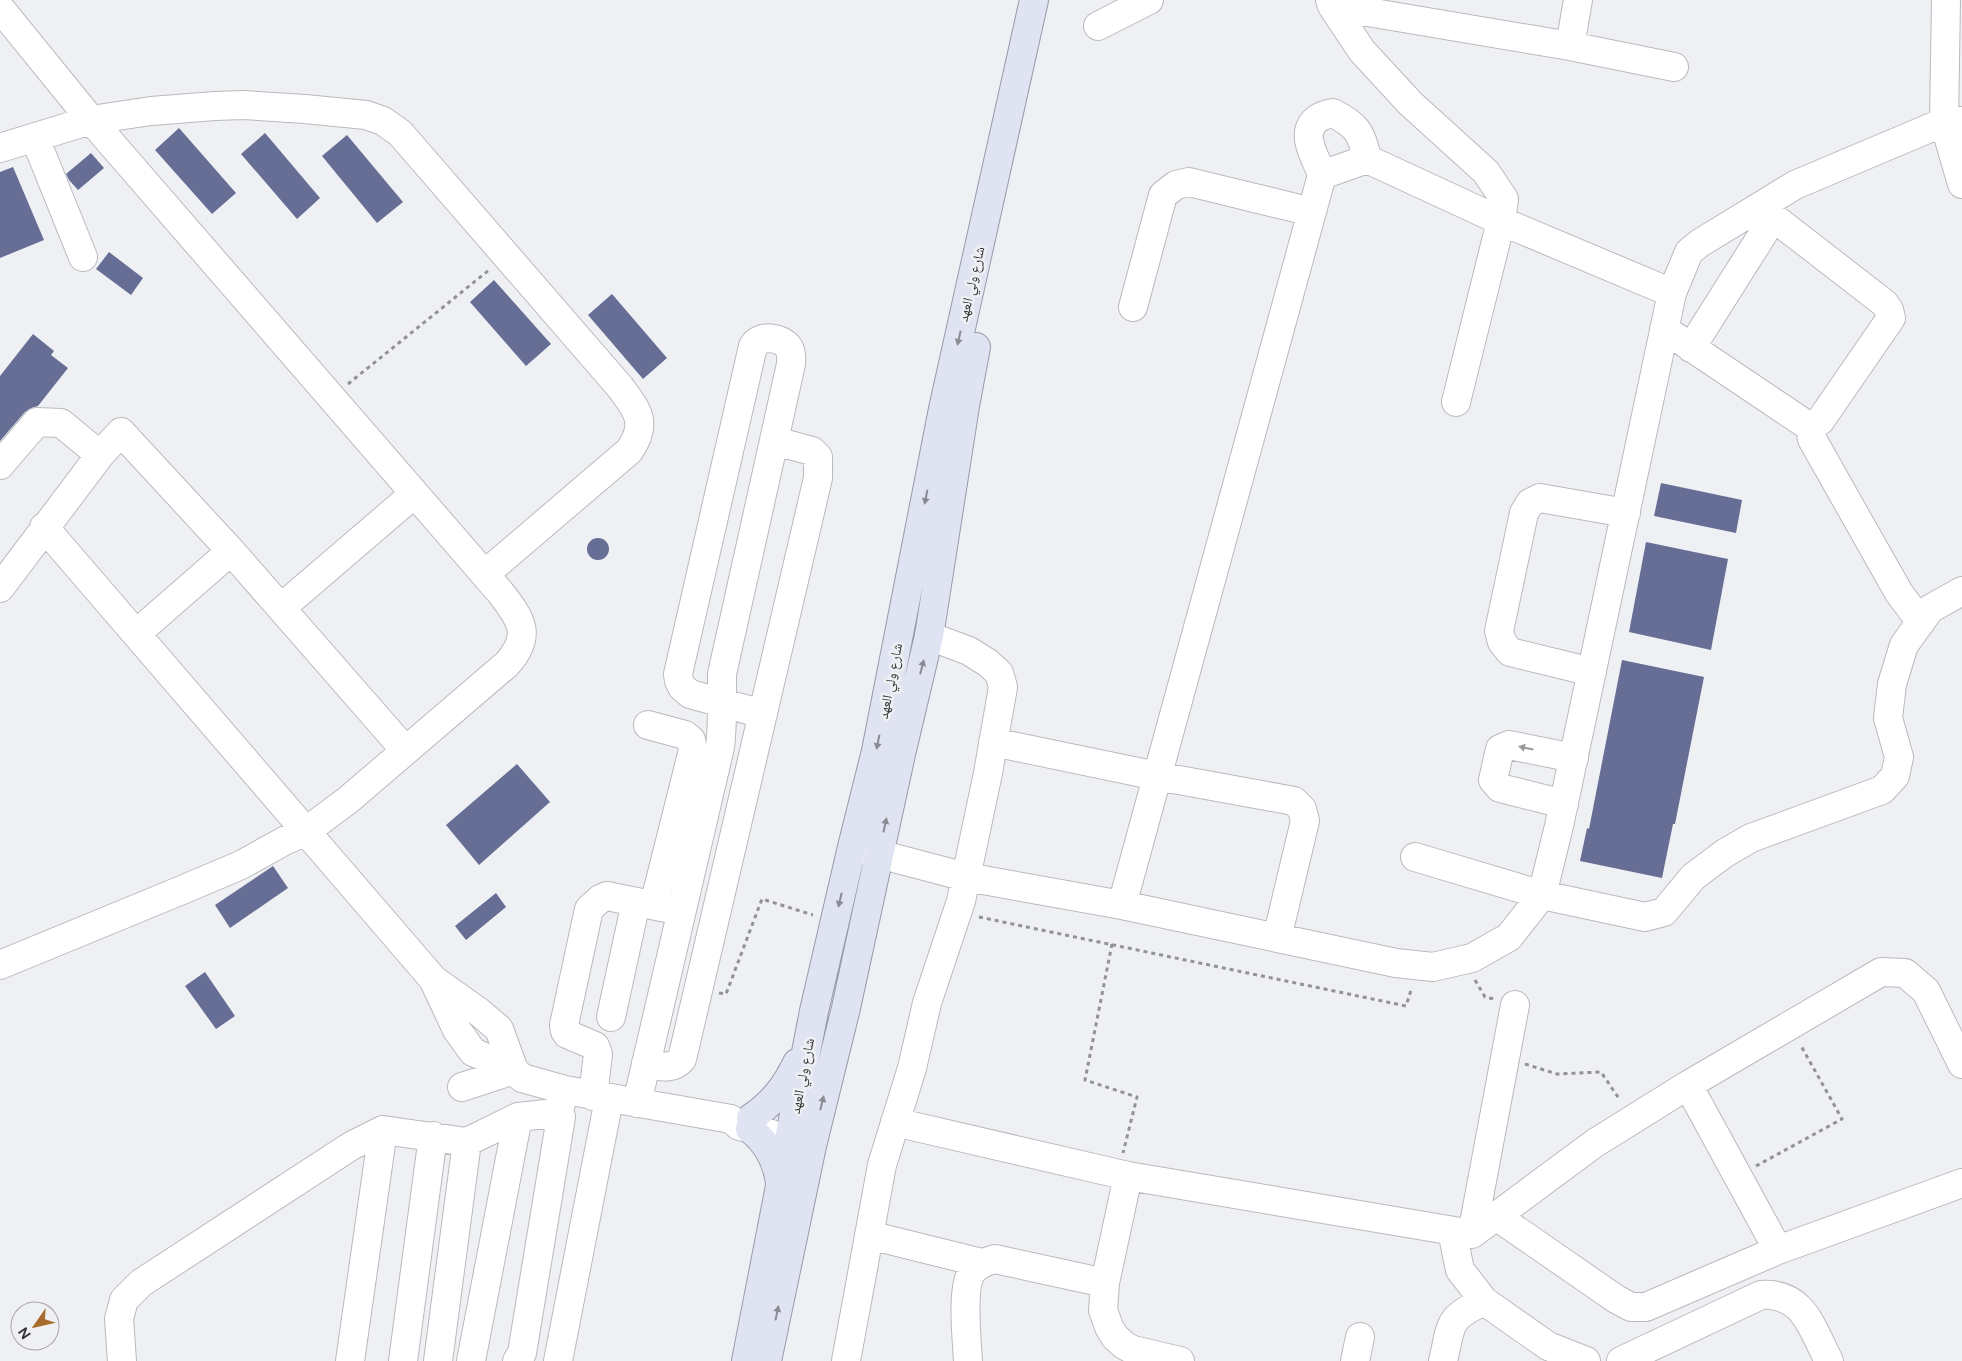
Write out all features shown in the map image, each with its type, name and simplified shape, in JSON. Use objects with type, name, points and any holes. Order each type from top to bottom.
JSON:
[{"type":"main road","name":"شارع ولي العهد","points":[[767,1361],[803,1137],[809,1039],[876,750],[943,409],[1034,0]]},
{"type":"main road","name":"شارع ولي العهد","points":[[746,1361],[780,1185],[803,1137],[846,1008],[879,853],[929,636],[964,406],[1030,65],[1045,0]]},
{"type":"main road","points":[[780,1185],[779,1174],[771,1153],[759,1136],[744,1122],[772,1101],[781,1091],[809,1039]]},
{"type":"street","points":[[1098,26],[1149,0]]},
{"type":"street","points":[[1570,46],[1578,0]]},
{"type":"street","points":[[1946,0],[1953,122],[1962,184]]},
{"type":"street","points":[[1331,3],[1570,46],[1674,67]]},
{"type":"street","points":[[1331,3],[1362,51],[1410,103],[1486,172],[1504,199],[1501,221],[1456,402]]},
{"type":"street","points":[[0,965],[190,887],[305,832],[348,800],[506,664],[522,643],[522,629],[513,609],[91,120],[2,13]]},
{"type":"street","points":[[0,148],[91,120],[151,111],[243,105],[366,115],[383,121],[400,133],[620,387],[638,412],[640,422],[635,442],[629,450],[484,574]]},
{"type":"street","points":[[1122,905],[1322,176],[1309,147],[1310,130],[1317,119],[1332,112],[1350,122],[1360,133],[1367,159]]},
{"type":"street","points":[[1691,348],[1767,213],[1795,185],[1953,122]]},
{"type":"street","points":[[35,138],[83,257]]},
{"type":"street","points":[[1322,176],[1367,159],[1501,221],[1672,293]]},
{"type":"street","points":[[1133,307],[1163,196],[1176,185],[1189,182],[1312,212]]},
{"type":"street","points":[[852,847],[966,877],[1122,905],[1396,963],[1433,967],[1472,958],[1509,937],[1542,895],[1574,758],[1672,293],[1689,252],[1700,242],[1767,213]]},
{"type":"street","points":[[1767,213],[1884,303],[1889,310],[1891,318],[1820,421],[1810,427]]},
{"type":"street","points":[[1664,330],[1810,427],[1812,440],[1845,499],[1899,593],[1920,622]]},
{"type":"street","points":[[637,1103],[720,747],[723,724],[721,702],[722,674],[775,441],[792,354],[788,347],[780,341],[764,338],[758,340],[753,346],[678,674],[679,681],[685,691],[721,702],[763,714]]},
{"type":"street","points":[[0,465],[37,422],[61,423],[100,455]]},
{"type":"street","points":[[0,588],[44,527],[100,455],[121,432],[231,551],[404,750]]},
{"type":"street","points":[[646,1063],[670,1068],[677,1065],[682,1059],[818,478],[818,457],[812,451],[775,441]]},
{"type":"street","points":[[281,608],[414,494]]},
{"type":"street","points":[[1592,672],[1510,652],[1502,642],[1499,631],[1502,613],[1524,513],[1530,503],[1540,498],[1626,512]]},
{"type":"street","points":[[44,527],[433,979],[499,1029],[514,1070]]},
{"type":"street","points":[[136,633],[231,551]]},
{"type":"street","points":[[1415,857],[1542,895],[1645,917],[1664,912],[1693,877],[1725,853],[1750,838],[1882,790],[1895,776],[1899,757],[1888,718],[1892,684],[1904,646],[1930,609],[1962,591]]},
{"type":"street","points":[[846,1361],[882,1165],[912,1068],[927,1003],[957,913],[993,742],[1002,687],[999,673],[988,663],[969,651],[929,636]]},
{"type":"street","points":[[611,1017],[693,750],[691,740],[685,735],[648,725]]},
{"type":"street","points":[[993,742],[1157,776],[1294,801],[1302,809],[1305,821],[1277,938]]},
{"type":"street","points":[[1564,804],[1500,788],[1493,780],[1500,749],[1504,746],[1509,745],[1574,758]]},
{"type":"street","points":[[558,1361],[601,1097],[598,1054],[595,1046],[567,1034],[564,1025],[590,909],[600,899],[607,896],[682,911]]},
{"type":"street","points":[[895,1122],[1123,1174],[1462,1233],[1496,1216],[1595,1143],[1688,1085],[1881,972],[1905,973],[1926,991],[1962,1064]]},
{"type":"street","points":[[433,979],[456,1030],[473,1052],[514,1070],[522,1078],[562,1100],[601,1097],[744,1122],[803,1137]]},
{"type":"street","points":[[1515,1005],[1506,1057],[1462,1233],[1460,1270],[1484,1301],[1548,1346],[1586,1361]]},
{"type":"street","points":[[462,1087],[514,1070]]},
{"type":"street","points":[[1688,1085],[1778,1250]]},
{"type":"street","points":[[122,1361],[119,1319],[124,1300],[141,1283],[351,1146],[383,1130],[467,1142],[518,1117],[556,1113],[562,1100]]},
{"type":"street","points":[[517,1361],[522,1353],[561,1117],[562,1100]]},
{"type":"street","points":[[471,1361],[518,1117]]},
{"type":"street","points":[[350,1361],[383,1130]]},
{"type":"street","points":[[403,1361],[433,1136]]},
{"type":"street","points":[[438,1361],[467,1142]]},
{"type":"street","points":[[1123,1174],[1103,1310],[1108,1327],[1115,1337],[1133,1350],[1180,1361]]},
{"type":"street","points":[[1496,1216],[1631,1307],[1646,1307],[1778,1250],[1962,1183]]},
{"type":"street","points":[[869,1235],[982,1262],[995,1259],[1106,1283]]},
{"type":"street","points":[[968,1361],[966,1297],[970,1274],[982,1262]]},
{"type":"street","points":[[1621,1361],[1760,1295],[1771,1294],[1792,1301],[1801,1309],[1829,1361]]},
{"type":"street","points":[[1443,1361],[1453,1321],[1466,1310],[1484,1301]]},
{"type":"path","points":[[332,398],[507,255]]},
{"type":"path","points":[[698,990],[726,994],[762,899],[835,922]]},
{"type":"path","points":[[957,913],[1406,1006],[1419,966]]},
{"type":"path","points":[[1112,944],[1085,1080],[1137,1097],[1123,1174]]},
{"type":"path","points":[[1463,960],[1485,997],[1515,1005]]},
{"type":"path","points":[[1738,1176],[1842,1119],[1790,1026]]},
{"type":"path","points":[[1506,1057],[1557,1074],[1601,1072],[1633,1120]]},
{"type":"building","points":[[179,128],[236,193],[212,214],[155,150]]},
{"type":"building","points":[[265,133],[320,198],[297,219],[241,154]]},
{"type":"building","points":[[347,135],[403,202],[377,223],[322,156]]},
{"type":"building","points":[[91,153],[104,168],[78,190],[66,174]]},
{"type":"building","points":[[13,167],[44,240],[0,258],[0,172]]},
{"type":"building","points":[[109,252],[143,278],[131,295],[96,269]]},
{"type":"building","points":[[494,280],[551,344],[526,366],[470,302]]},
{"type":"building","points":[[612,294],[667,358],[643,379],[588,315]]},
{"type":"building","points":[[33,334],[54,351],[51,355],[68,368],[38,406],[25,412],[0,441],[0,376]]},
{"type":"building","points":[[1661,483],[1742,500],[1736,533],[1654,516]]},
{"type":"building","points":[[598,538],[606,541],[609,549],[606,557],[598,560],[590,557],[587,549],[590,541]]},
{"type":"building","points":[[1646,542],[1728,559],[1711,650],[1629,632]]},
{"type":"building","points":[[1622,660],[1704,677],[1675,824],[1673,824],[1662,878],[1580,861],[1587,828],[1589,829]]},
{"type":"building","points":[[517,764],[550,802],[479,865],[446,825]]},
{"type":"building","points":[[273,866],[288,888],[230,928],[215,905]]},
{"type":"building","points":[[496,893],[506,907],[466,940],[455,926]]},
{"type":"building","points":[[205,972],[235,1016],[216,1029],[185,986]]}]
